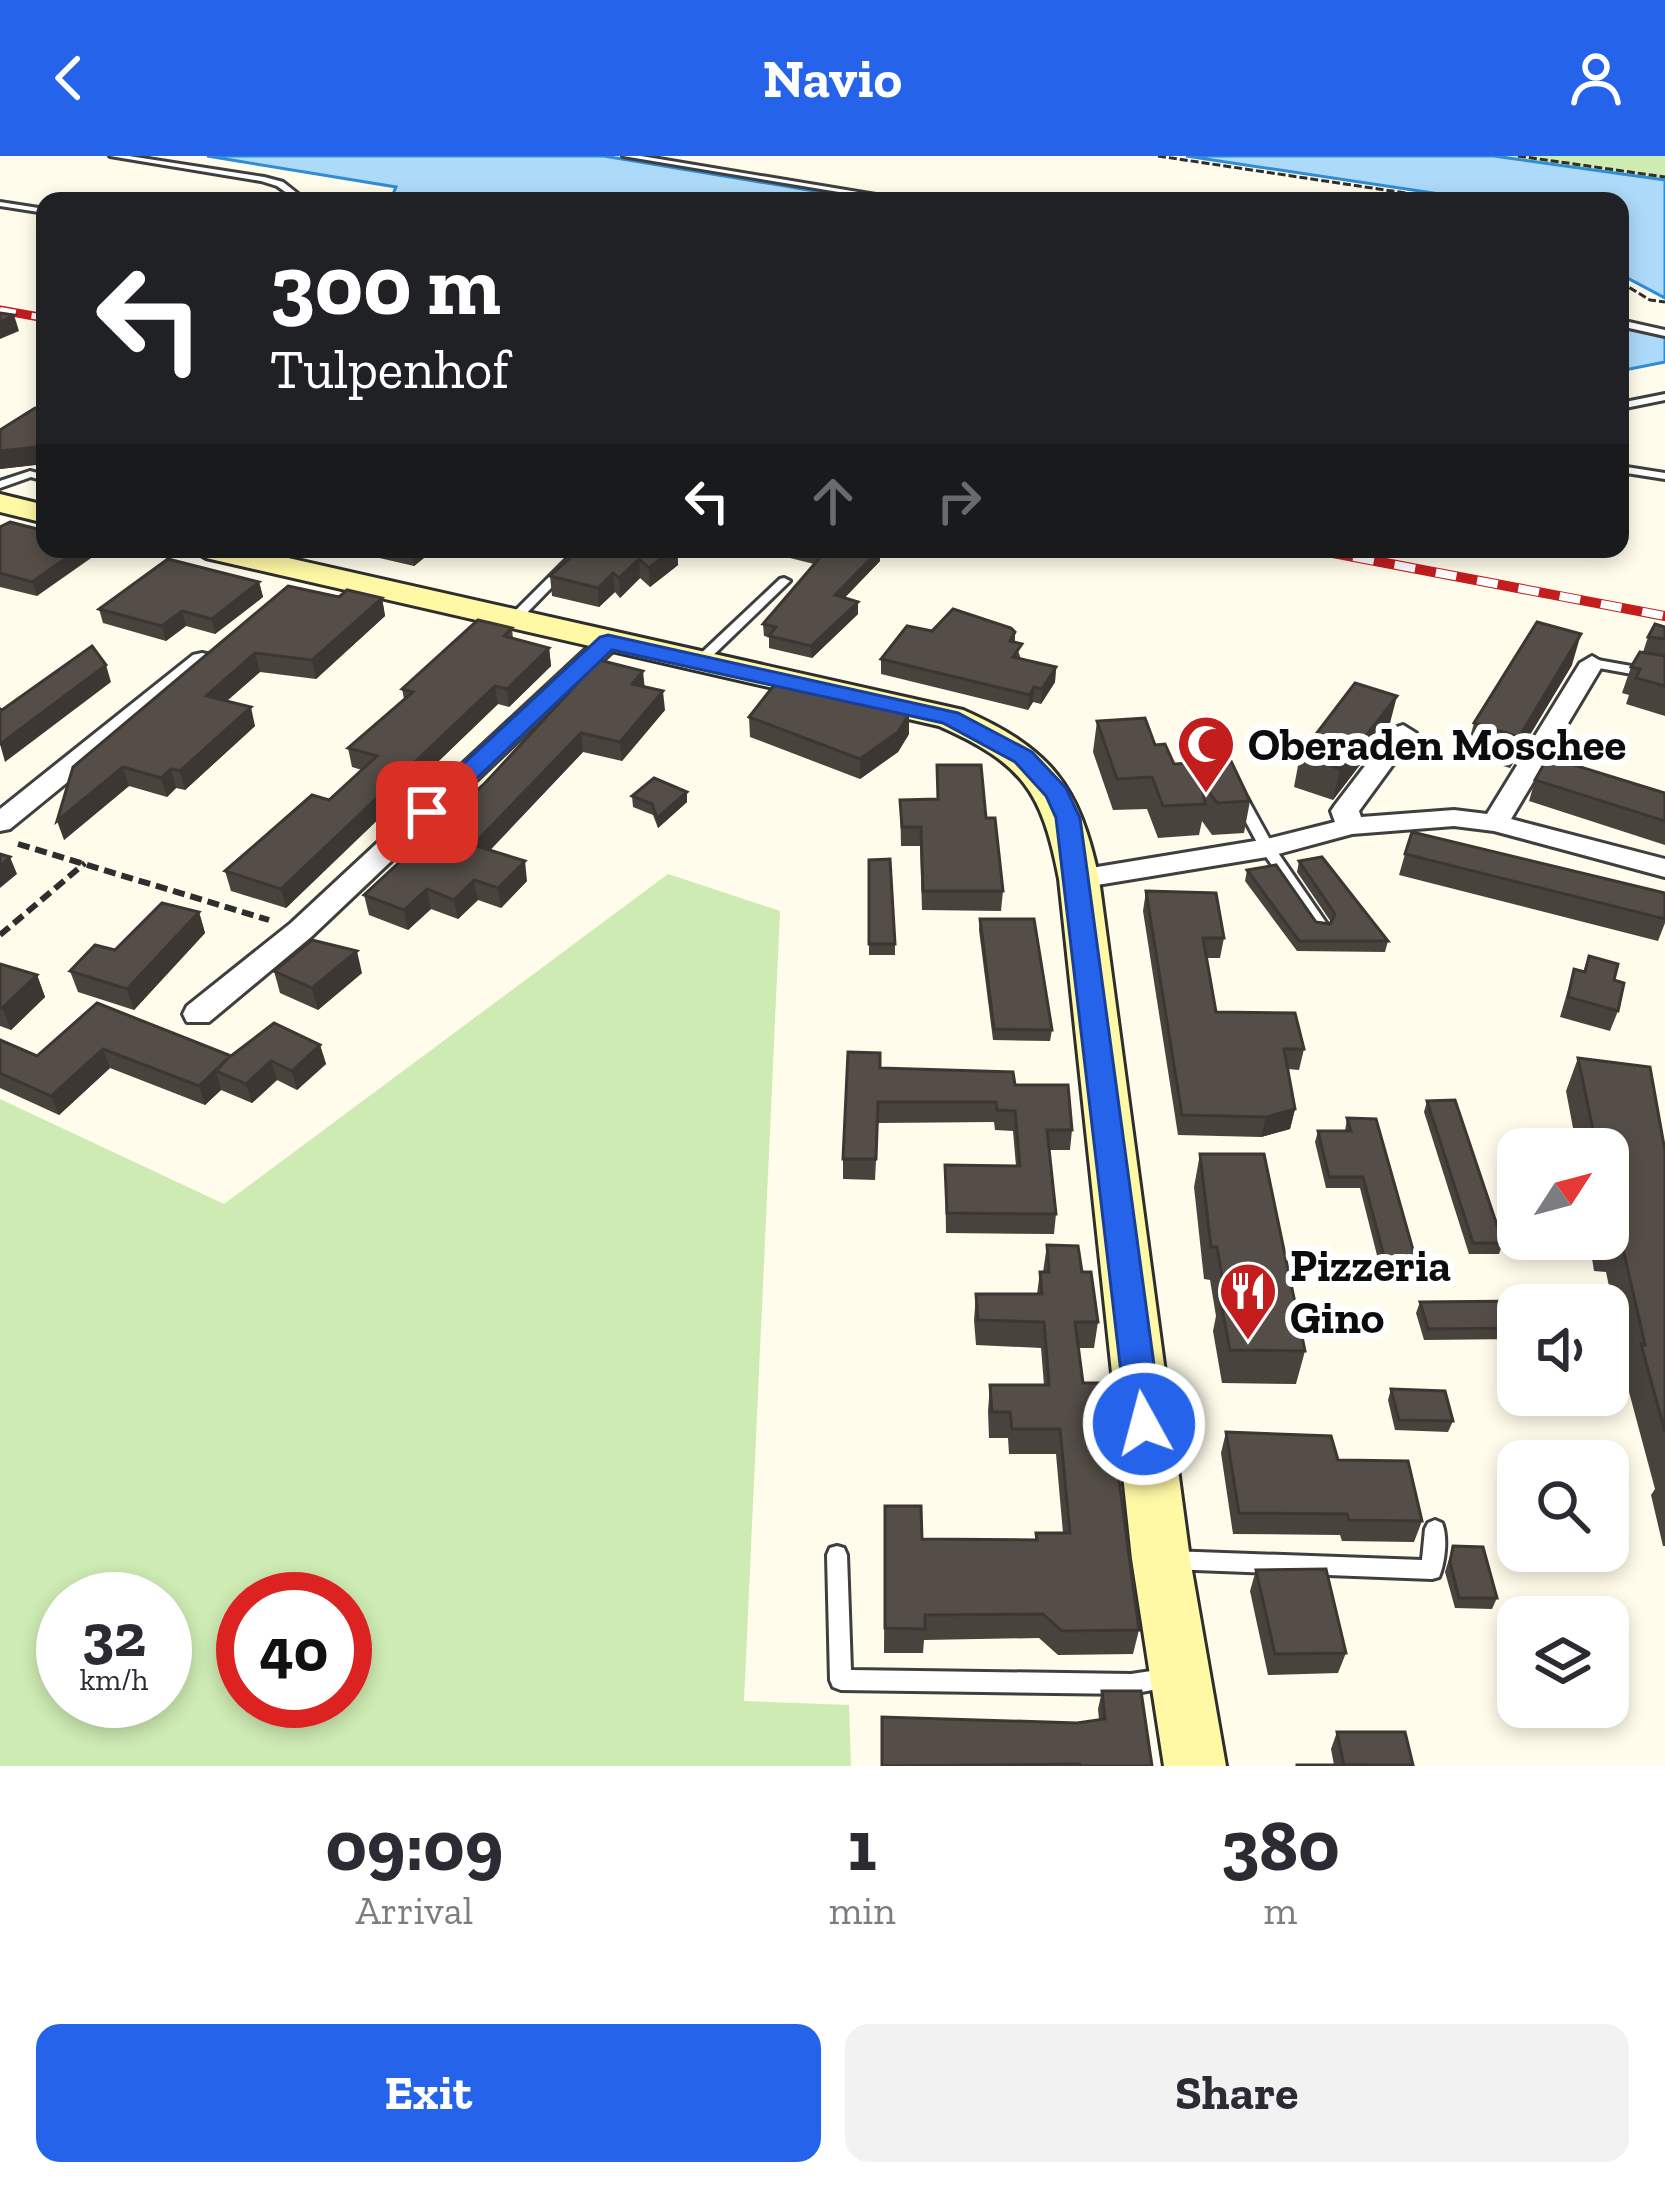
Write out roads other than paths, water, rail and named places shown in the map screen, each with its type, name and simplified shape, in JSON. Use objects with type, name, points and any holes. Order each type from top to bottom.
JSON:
[{"type":"street","points":[[239,558],[298,582],[513,620],[950,718],[1024,757],[1057,793],[1068,818],[1079,879],[1161,1559],[1195,1766]]},
{"type":"street","points":[[198,1014],[302,930],[608,642]]},
{"type":"street","points":[[0,823],[215,649]]},
{"type":"street","points":[[1496,823],[1592,663]]},
{"type":"street","points":[[1352,826],[1345,811],[1402,733]]},
{"type":"street","points":[[1079,879],[1267,848],[1352,826],[1454,818],[1496,823],[1665,868]]},
{"type":"street","points":[[1352,826],[1436,848]]},
{"type":"lane","points":[[114,156],[261,179],[294,192]]},
{"type":"lane","points":[[627,156],[852,192]]},
{"type":"lane","points":[[0,204],[36,210]]},
{"type":"lane","points":[[1629,324],[1665,333]]},
{"type":"lane","points":[[1629,404],[1665,398]]},
{"type":"lane","points":[[1629,470],[1665,476]]},
{"type":"lane","points":[[0,485],[36,476]]},
{"type":"lane","points":[[513,620],[574,558]]},
{"type":"lane","points":[[700,662],[784,581]]},
{"type":"lane","points":[[1592,663],[1665,676]]},
{"type":"lane","points":[[1228,776],[1267,848],[1322,927]]},
{"type":"lane","points":[[1161,1559],[1432,1570],[1435,1529]]},
{"type":"lane","points":[[837,1555],[841,1680],[1131,1684],[1180,1677]]},
{"type":"water","points":[[207,156],[604,156],[820,192],[394,192],[396,187]]},
{"type":"water","points":[[1186,156],[1494,156],[1665,180],[1665,298],[1629,279],[1629,192],[1426,192]]},
{"type":"water","points":[[1629,327],[1665,333],[1665,362],[1629,369]]},
{"type":"railway","points":[[0,310],[36,316]]},
{"type":"railway","points":[[1359,558],[1665,616]]},
{"type":"place","name":"Oberaden Moschee","points":[[1206,795]]},
{"type":"place","name":"Pizzeria Gino","points":[[1248,1342]]}]
